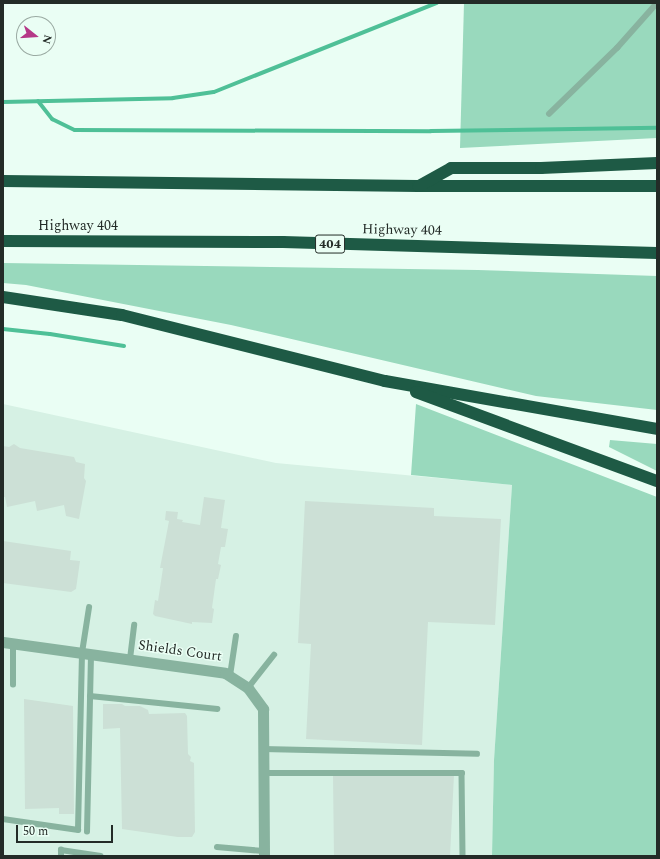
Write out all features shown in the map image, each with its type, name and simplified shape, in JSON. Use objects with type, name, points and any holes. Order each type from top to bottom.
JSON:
[{"type":"highway","points":[[418,186],[451,168],[541,168],[657,163]]},
{"type":"highway","points":[[3,181],[418,186],[657,186]]},
{"type":"highway","name":"Highway 404","points":[[3,241],[299,243],[657,253]]},
{"type":"highway","points":[[3,297],[122,316],[385,380],[657,429]]},
{"type":"highway","points":[[385,380],[657,481]]},
{"type":"street","name":"Shields Court","points":[[8,643],[225,673],[248,688],[262,709],[264,854]]},
{"type":"lane","points":[[549,114],[617,48],[657,3]]},
{"type":"lane","points":[[3,819],[78,830],[89,608]]},
{"type":"lane","points":[[130,660],[134,625]]},
{"type":"lane","points":[[230,676],[236,636]]},
{"type":"lane","points":[[8,643],[13,685]]},
{"type":"lane","points":[[87,653],[90,696],[87,832]]},
{"type":"lane","points":[[248,688],[274,656]]},
{"type":"lane","points":[[90,696],[217,709]]},
{"type":"lane","points":[[263,749],[477,754]]},
{"type":"lane","points":[[263,773],[462,773],[463,856]]},
{"type":"lane","points":[[217,847],[264,854]]},
{"type":"lane","points":[[62,856],[61,850],[101,856]]},
{"type":"shaded area","points":[[3,404],[276,463],[512,485],[494,760],[492,856],[3,856]]},
{"type":"green space","points":[[464,3],[657,3],[657,138],[460,148]]},
{"type":"green space","points":[[3,263],[478,270],[657,276],[657,410],[536,396],[231,325],[26,285],[3,283]]},
{"type":"green space","points":[[416,404],[657,497],[657,856],[492,856],[494,760],[512,485],[411,475]]},
{"type":"green space","points":[[610,440],[657,444],[657,471],[609,447]]},
{"type":"building","points":[[14,444],[20,448],[74,457],[76,462],[85,464],[84,478],[86,481],[79,519],[66,516],[64,505],[37,511],[35,501],[7,507],[5,497],[3,497],[3,446],[9,447]]},
{"type":"building","points":[[204,497],[225,500],[221,528],[228,529],[225,547],[221,547],[218,564],[221,565],[218,579],[216,579],[212,608],[214,609],[212,623],[192,622],[192,624],[155,616],[153,614],[155,600],[158,601],[163,568],[160,568],[169,521],[165,520],[166,511],[178,512],[177,519],[183,520],[182,522],[200,525]]},
{"type":"building","points":[[305,501],[434,508],[434,516],[501,519],[495,625],[428,622],[422,745],[306,739],[311,644],[298,643]]},
{"type":"building","points":[[3,541],[71,551],[70,560],[80,561],[76,589],[71,592],[3,583]]},
{"type":"building","points":[[24,699],[73,706],[74,814],[59,814],[59,808],[25,809]]},
{"type":"building","points":[[103,704],[140,706],[148,710],[149,714],[185,713],[187,716],[188,754],[191,757],[190,761],[194,763],[195,832],[192,837],[178,837],[122,829],[120,728],[103,729]]},
{"type":"building","points":[[454,774],[450,856],[334,856],[333,776]]},
{"type":"waterway","points":[[3,102],[173,98],[214,92],[437,3]]},
{"type":"waterway","points":[[38,101],[52,119],[75,130],[431,131],[657,128]]},
{"type":"waterway","points":[[3,329],[50,334],[124,346]]}]
